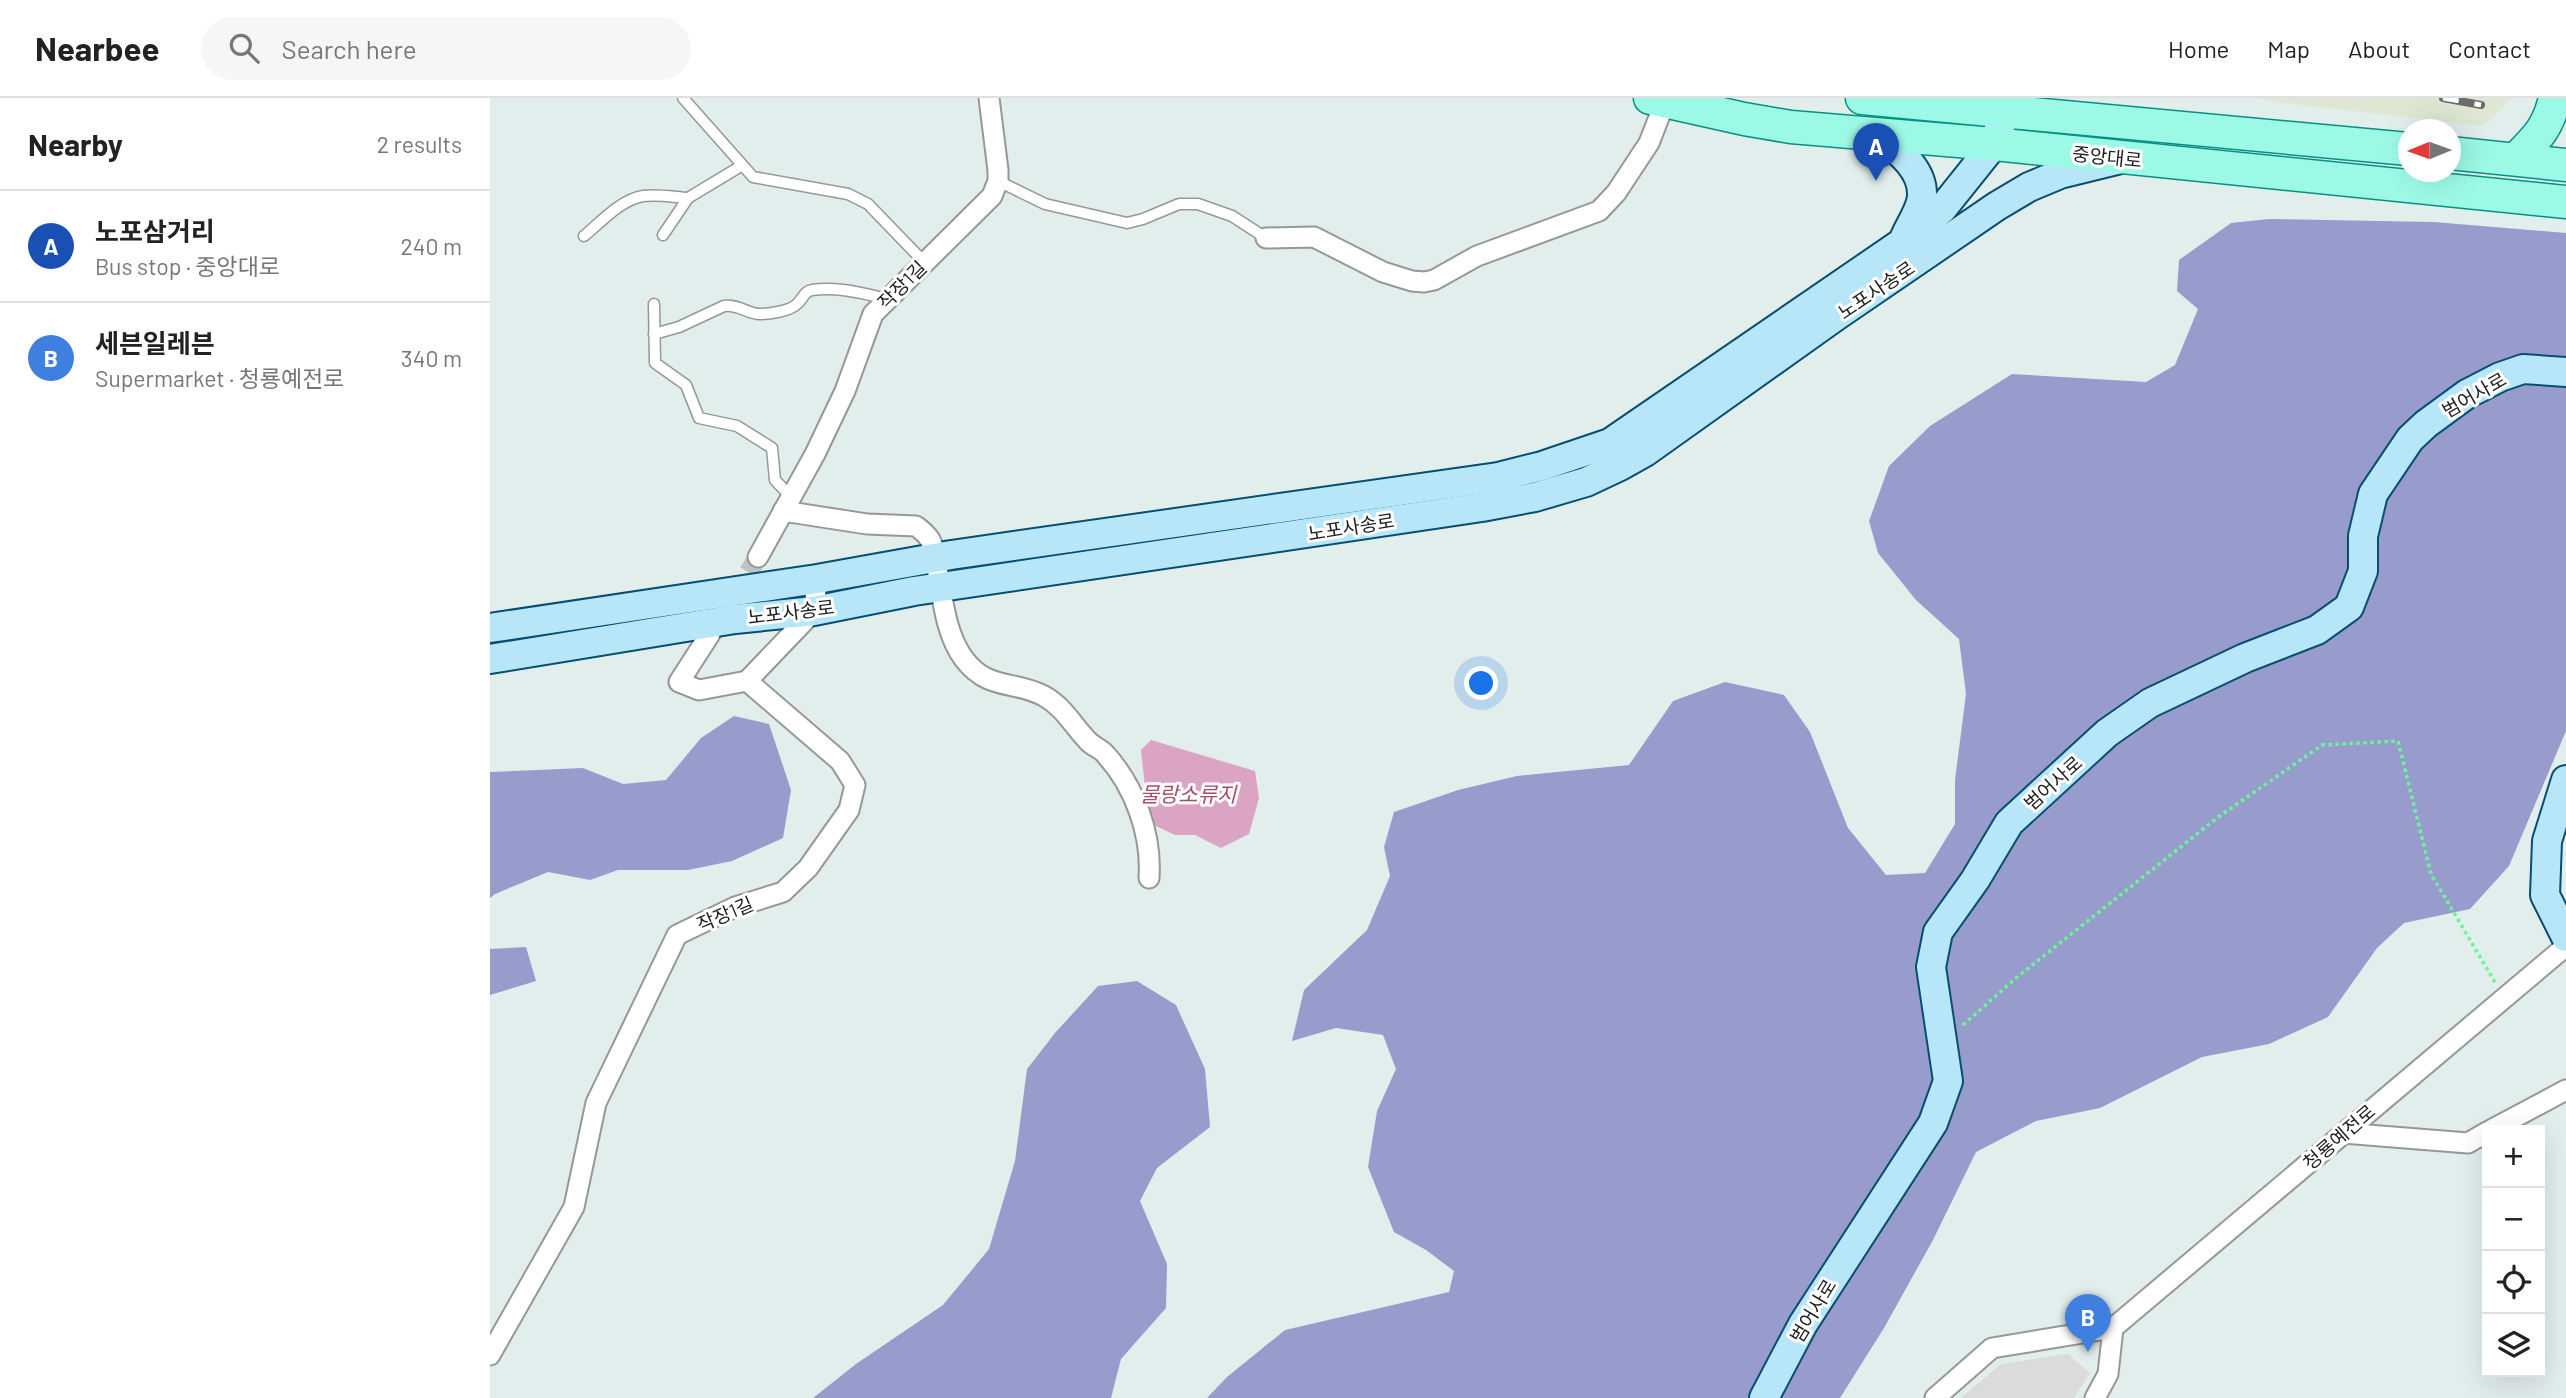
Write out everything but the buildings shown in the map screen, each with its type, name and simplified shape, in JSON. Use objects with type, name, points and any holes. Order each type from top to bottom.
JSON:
[{"type":"main road","name":"중앙대로","points":[[1862,98],[2398,148]]},
{"type":"main road","points":[[2516,159],[2540,135],[2550,119],[2555,98]]},
{"type":"main road","name":"중앙대로","points":[[1657,100],[1791,127],[1994,144],[2566,202]]},
{"type":"main road","name":"노포사송로","points":[[490,628],[817,579],[935,558],[1484,479],[1542,466],[1611,443],[1903,242],[1942,209],[1994,144],[2005,112]]},
{"type":"main road","points":[[1878,134],[1906,157],[1919,180],[1922,197],[1903,242]]},
{"type":"main road","points":[[2461,154],[2566,166]]},
{"type":"main road","name":"노포사송로","points":[[490,659],[735,619],[814,611],[914,591],[1482,507],[1535,497],[1586,482],[1645,452],[1836,316],[2018,193],[2060,174],[2123,159]]},
{"type":"main road","name":"범어사로","points":[[1764,1398],[1803,1324],[1933,1123],[1948,1082],[1931,967],[1938,932],[1975,880],[2009,822],[2107,733],[2150,703],[2245,658],[2317,630],[2349,607],[2363,571],[2363,536],[2373,494],[2410,439],[2426,424],[2467,394],[2500,377],[2523,369],[2566,372]]},
{"type":"main road","points":[[2566,780],[2547,841],[2544,895],[2566,937]]},
{"type":"street","points":[[989,98],[998,181]]},
{"type":"street","points":[[1266,238],[1314,237],[1383,272],[1412,281],[1434,279],[1477,256],[1599,211],[1616,193],[1649,143],[1657,100]]},
{"type":"street","name":"작장1길","points":[[758,556],[815,454],[845,391],[873,314],[992,196],[998,181]]},
{"type":"street","points":[[787,504],[867,524],[916,526],[929,538],[948,627],[956,647],[984,680],[1024,688],[1045,697],[1066,714],[1090,742],[1104,751],[1132,791],[1140,814],[1149,878]]},
{"type":"street","points":[[710,634],[679,682],[699,690],[747,681],[814,611],[817,579]]},
{"type":"street","name":"작장1길","points":[[490,1355],[574,1207],[596,1103],[677,935],[735,908],[783,892],[808,868],[849,810],[855,785],[840,761],[747,681]]},
{"type":"street","name":"청룡예전로","points":[[2113,1328],[2566,946]]},
{"type":"street","points":[[2500,1125],[2566,1090]]},
{"type":"street","points":[[2343,1133],[2468,1143],[2482,1135]]},
{"type":"street","points":[[1935,1398],[1992,1348],[2113,1328],[2108,1374],[2095,1398]]},
{"type":"lane","points":[[682,98],[753,177],[848,194],[868,205],[925,263]]},
{"type":"lane","points":[[663,235],[688,198],[741,166]]},
{"type":"lane","points":[[998,181],[1045,204],[1127,223],[1179,204],[1198,204],[1232,216],[1266,238]]},
{"type":"lane","points":[[584,236],[629,201],[644,196],[688,198]]},
{"type":"lane","points":[[654,334],[679,327],[724,306],[732,305],[758,315],[777,312],[796,306],[806,292],[812,290],[847,291],[888,299]]},
{"type":"lane","points":[[654,304],[655,363],[686,385],[699,418],[737,426],[772,448],[775,480],[787,504]]},
{"type":"path","points":[[1942,1043],[2016,978],[2217,818],[2322,745],[2398,741],[2431,874],[2504,998]]},
{"type":"shaded area","points":[[2258,98],[2511,98],[2484,126],[2461,123],[2461,119],[2423,119]]},
{"type":"shaded area","points":[[2269,219],[2434,222],[2566,233],[2566,731],[2509,866],[2470,909],[2404,923],[2377,948],[2328,1017],[2269,1044],[2202,1057],[2100,1108],[2036,1121],[1976,1152],[1933,1240],[1884,1328],[1840,1398],[1207,1398],[1227,1377],[1285,1330],[1449,1292],[1454,1271],[1426,1250],[1394,1232],[1368,1167],[1377,1111],[1396,1069],[1383,1035],[1336,1028],[1292,1041],[1304,990],[1367,930],[1390,876],[1384,847],[1394,812],[1458,790],[1517,776],[1629,765],[1673,701],[1725,682],[1784,695],[1810,732],[1848,828],[1886,875],[1925,873],[1955,824],[1955,780],[1966,694],[1959,639],[1916,600],[1878,553],[1869,521],[1889,466],[1930,426],[2012,374],[2146,382],[2175,365],[2198,309],[2177,291],[2179,260],[2231,223]]},
{"type":"shaded area","points":[[734,716],[769,724],[791,790],[783,838],[732,861],[688,870],[618,870],[590,880],[548,872],[490,898],[490,772],[583,768],[623,784],[666,780],[701,738]]},
{"type":"shaded area","points":[[526,947],[536,981],[490,995],[490,949]]},
{"type":"shaded area","points":[[1137,981],[1176,1005],[1205,1069],[1210,1127],[1157,1168],[1140,1201],[1167,1264],[1166,1308],[1121,1359],[1111,1398],[813,1398],[856,1364],[943,1305],[989,1249],[1015,1161],[1027,1069],[1055,1033],[1098,986]]},
{"type":"shaded area","points":[[2068,1354],[2090,1373],[2074,1398],[1961,1398],[2001,1364]]},
{"type":"water","name":"물랑소류지","points":[[1151,740],[1255,771],[1259,798],[1249,834],[1221,848],[1195,835],[1175,835],[1152,824],[1147,806],[1141,750]]},
{"type":"tunnel","points":[[733,597],[758,557]]},
{"type":"railway","points":[[2443,98],[2481,105]]},
{"type":"place","name":"노포삼거리","points":[[1876,181]]},
{"type":"place","name":"세븐일레븐","points":[[2088,1352]]}]
